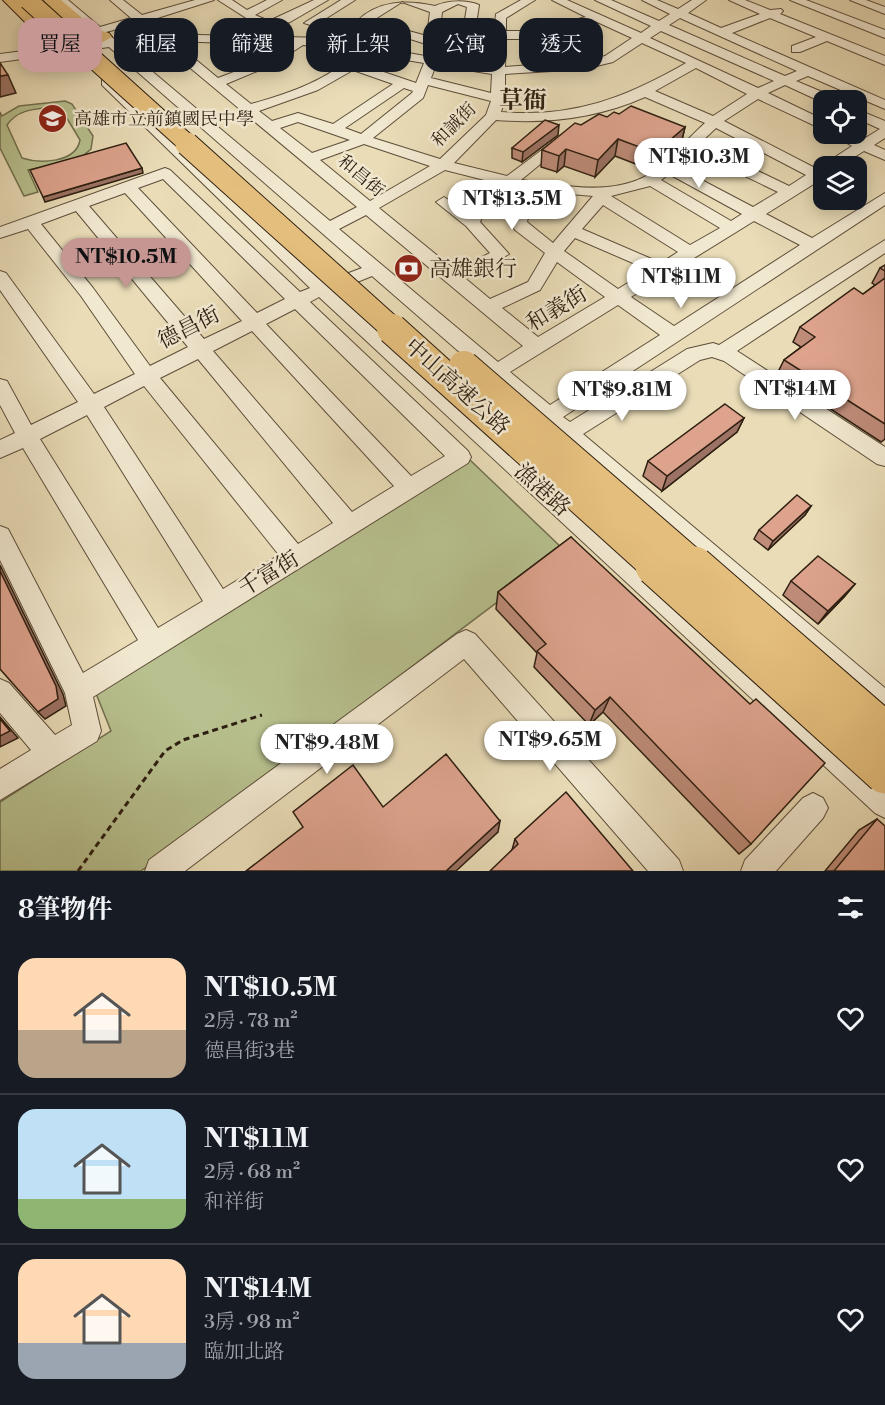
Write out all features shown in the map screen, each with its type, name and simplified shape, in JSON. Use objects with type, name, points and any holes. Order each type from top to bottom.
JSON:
[{"type":"highway","points":[[11,0],[30,18]]},
{"type":"highway","name":"中山高速公路","points":[[28,0],[885,774]]},
{"type":"highway","name":"中山高速公路","points":[[42,0],[885,732]]},
{"type":"highway","points":[[51,0],[90,33],[104,37]]},
{"type":"street","name":"漁港路","points":[[19,0],[40,18]]},
{"type":"street","points":[[61,0],[885,705]]},
{"type":"street","name":"和昌街","points":[[116,0],[138,18]]},
{"type":"street","points":[[143,18],[208,0]]},
{"type":"street","points":[[224,0],[252,18]]},
{"type":"street","points":[[246,15],[276,0]]},
{"type":"street","points":[[285,18],[322,0]]},
{"type":"street","points":[[216,83],[276,60],[295,38],[350,0]]},
{"type":"street","points":[[398,0],[357,24],[423,36]]},
{"type":"street","points":[[406,0],[435,15]]},
{"type":"street","points":[[386,8],[435,15],[458,0],[473,5],[471,18]]},
{"type":"street","name":"和誠街","points":[[500,18],[529,0]]},
{"type":"street","points":[[558,0],[595,18]]},
{"type":"street","points":[[601,0],[813,93]]},
{"type":"street","points":[[648,0],[885,105]]},
{"type":"street","points":[[507,70],[597,62],[621,53],[700,0]]},
{"type":"street","points":[[735,0],[885,61]]},
{"type":"street","points":[[722,32],[799,0],[885,34]]},
{"type":"street","points":[[856,0],[885,10]]},
{"type":"street","points":[[603,22],[696,63],[813,120]]},
{"type":"street","points":[[104,37],[114,32]]},
{"type":"street","points":[[104,37],[114,37]]},
{"type":"street","points":[[796,50],[827,37]]},
{"type":"street","points":[[295,38],[306,40]]},
{"type":"street","points":[[0,58],[18,55]]},
{"type":"street","points":[[510,118],[586,111],[616,104],[645,92],[696,63]]},
{"type":"street","name":"和昌街","points":[[198,68],[537,347]]},
{"type":"street","points":[[270,127],[298,117],[363,140],[509,182],[601,195],[650,180],[668,168],[713,122],[758,93],[808,71]]},
{"type":"street","name":"漁港路","points":[[99,72],[321,290],[885,803]]},
{"type":"street","points":[[249,109],[322,85],[342,72]]},
{"type":"street","points":[[372,72],[403,83],[498,99]]},
{"type":"street","points":[[310,159],[363,140],[418,95],[427,72]]},
{"type":"street","name":"和誠街","points":[[328,228],[368,208],[445,163],[493,116],[498,99],[499,72]]},
{"type":"street","points":[[335,129],[403,83]]},
{"type":"street","points":[[645,92],[813,168]]},
{"type":"street","points":[[493,116],[510,118],[567,135],[509,182]]},
{"type":"street","points":[[867,118],[885,126]]},
{"type":"street","name":"和義街","points":[[849,156],[885,132]]},
{"type":"street","points":[[691,144],[789,192]]},
{"type":"street","points":[[860,144],[885,156]]},
{"type":"street","points":[[668,168],[812,245]]},
{"type":"street","points":[[0,233],[165,173],[296,302]]},
{"type":"street","name":"和義街","points":[[497,371],[813,179]]},
{"type":"street","points":[[650,180],[732,228]]},
{"type":"street","points":[[529,186],[519,222],[536,240],[674,335]]},
{"type":"street","points":[[128,187],[409,488]]},
{"type":"street","points":[[472,223],[484,195]]},
{"type":"street","points":[[534,286],[554,252],[601,195]]},
{"type":"street","points":[[601,195],[691,253]]},
{"type":"street","points":[[444,202],[472,223],[501,254]]},
{"type":"street","points":[[496,449],[549,417],[879,202]]},
{"type":"street","points":[[79,204],[349,525]]},
{"type":"street","points":[[31,222],[87,292],[147,376],[295,558]]},
{"type":"street","points":[[571,230],[663,270]]},
{"type":"street","points":[[453,278],[501,254],[536,240]]},
{"type":"street","points":[[722,352],[885,245]]},
{"type":"street","points":[[488,307],[574,267]]},
{"type":"street","name":"德昌街","points":[[0,450],[254,322],[321,290],[375,269]]},
{"type":"street","points":[[0,277],[91,404],[219,604]]},
{"type":"street","name":"千富街","points":[[78,691],[460,457],[296,302]]},
{"type":"street","points":[[516,467],[702,351],[722,352],[885,458]]},
{"type":"street","points":[[0,386],[27,436],[154,644]]},
{"type":"street","points":[[0,537],[78,691],[87,731],[0,786]]},
{"type":"street","points":[[160,871],[466,642],[668,871]]},
{"type":"street","points":[[0,692],[52,754]]},
{"type":"street","points":[[756,871],[813,808]]},
{"type":"path","points":[[78,871],[165,751],[183,740],[262,715]]},
{"type":"green space","points":[[65,101],[72,104],[93,136],[91,149],[79,159],[28,170],[38,192],[24,196],[0,148],[0,112],[2,116],[19,106]],"holes":[[[47,108],[62,110],[80,140],[77,148],[72,153],[56,160],[38,161],[22,158],[7,125],[11,120],[30,110]]]},
{"type":"green space","points":[[470,460],[565,551],[141,871],[0,871],[0,802],[111,731],[95,691]]},
{"type":"building","points":[[0,63],[8,75],[0,76]]},
{"type":"building","points":[[631,106],[685,127],[655,153],[618,139],[598,160],[566,149],[559,156],[542,150],[575,123],[581,125],[599,114],[607,117],[614,112],[619,114]]},
{"type":"building","points":[[545,120],[559,125],[523,152],[512,148]]},
{"type":"building","points":[[126,143],[142,168],[43,197],[30,170]]},
{"type":"building","points":[[885,278],[885,424],[784,360],[815,337],[800,327],[854,288],[863,294]]},
{"type":"building","points":[[725,404],[744,418],[667,476],[648,461]]},
{"type":"building","points":[[797,495],[811,506],[773,541],[759,530]]},
{"type":"building","points":[[571,537],[750,704],[756,699],[825,763],[751,844],[610,697],[595,710],[537,651],[546,644],[498,592]]},
{"type":"building","points":[[818,556],[855,584],[828,611],[791,581]]},
{"type":"building","points":[[0,571],[56,686],[58,699],[38,712],[0,669]]},
{"type":"building","points":[[0,719],[10,731],[0,736]]},
{"type":"building","points":[[446,754],[500,821],[446,871],[246,871],[303,827],[293,812],[353,765],[383,807]]},
{"type":"building","points":[[566,792],[633,871],[490,871],[518,844],[515,839]]},
{"type":"building","points":[[877,819],[885,826],[885,871],[834,871]]},
{"type":"place","name":"高雄市立前鎮國民中學","points":[[53,119]]},
{"type":"place","name":"高雄銀行","points":[[408,269]]},
{"type":"district","name":"草衙","points":[[523,101]]}]
